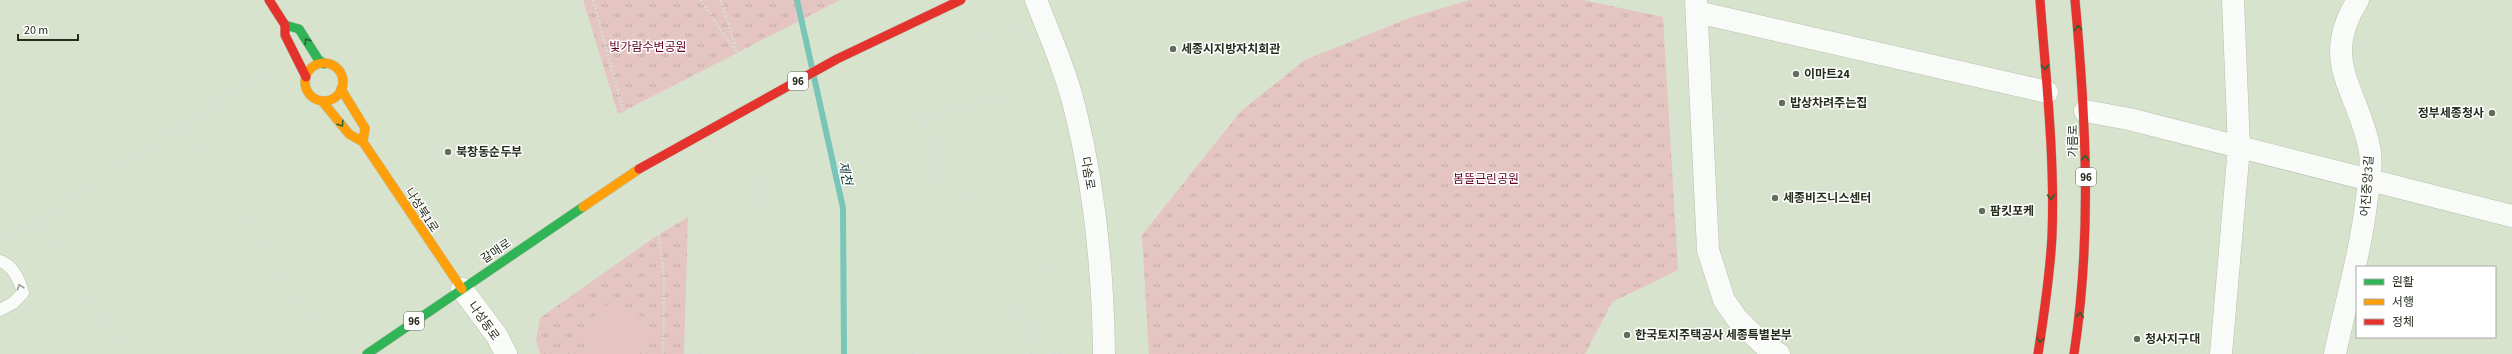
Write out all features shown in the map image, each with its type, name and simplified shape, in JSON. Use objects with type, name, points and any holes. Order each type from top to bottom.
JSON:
[{"type":"main road","points":[[269,0],[285,25],[285,35],[302,66],[306,77]]},
{"type":"main road","name":"갈매로","points":[[367,354],[639,169],[837,59],[961,0]]},
{"type":"main road","name":"가름로","points":[[2038,354],[2050,269],[2051,199],[2047,92],[2040,0]]},
{"type":"main road","name":"가름로","points":[[2074,354],[2085,269],[2085,111],[2075,0]]},
{"type":"main road","points":[[285,25],[299,29],[318,59],[324,64]]},
{"type":"main road","points":[[324,64],[330,65],[339,72],[342,83],[341,89],[334,98],[322,101],[310,95],[305,84],[306,77],[313,67],[324,64]]},
{"type":"main road","name":"나성북1로","points":[[341,89],[365,128],[364,142],[462,289]]},
{"type":"main road","name":"나성북1로","points":[[322,101],[330,107],[350,138],[364,142]]},
{"type":"street","name":"다솜로","points":[[1036,0],[1075,108],[1084,152],[1097,237],[1104,312],[1104,354]]},
{"type":"street","points":[[2221,354],[2239,146],[2232,0]]},
{"type":"street","name":"어진중앙3길","points":[[2335,354],[2364,222],[2369,180],[2370,154],[2366,134],[2346,79],[2341,58],[2340,42],[2344,27],[2358,0]]},
{"type":"street","points":[[1779,354],[1766,347],[1738,320],[1724,300],[1708,250],[1696,6],[2047,92]]},
{"type":"street","points":[[2085,111],[2239,146],[2512,216]]},
{"type":"street","name":"나성동로","points":[[462,289],[497,336],[506,354]]},
{"type":"lane","points":[[0,261],[8,263],[20,284],[23,294],[13,303],[0,310]]},
{"type":"path","points":[[593,0],[628,129]]},
{"type":"path","points":[[700,0],[738,55]]},
{"type":"path","points":[[721,0],[749,89]]},
{"type":"path","points":[[893,0],[897,14]]},
{"type":"path","points":[[2016,0],[2019,22]]},
{"type":"path","points":[[981,39],[1000,30],[1015,28],[1033,37]]},
{"type":"path","points":[[1015,28],[1015,63],[1031,134],[1051,254],[1054,354]]},
{"type":"path","points":[[905,41],[950,233],[960,354]]},
{"type":"path","points":[[2019,86],[2022,44]]},
{"type":"path","points":[[0,244],[274,66]]},
{"type":"path","points":[[923,117],[998,97],[1017,201],[1031,354]]},
{"type":"path","points":[[923,117],[970,211],[1030,342]]},
{"type":"path","points":[[180,127],[326,341]]},
{"type":"path","points":[[755,127],[769,233],[769,354]]},
{"type":"path","points":[[913,354],[918,260],[933,159]]},
{"type":"path","points":[[700,354],[761,179]]},
{"type":"path","points":[[2018,338],[2030,179]]},
{"type":"path","points":[[656,214],[664,277],[663,354]]},
{"type":"path","points":[[37,220],[129,354]]},
{"type":"path","points":[[1059,354],[1086,308]]},
{"type":"green space","name":"빛가람수변공원","points":[[583,0],[840,0],[618,114]]},
{"type":"green space","name":"봄뜰근린공원","points":[[1470,0],[1583,0],[1663,17],[1678,270],[1612,302],[1585,354],[1149,354],[1142,235],[1241,111],[1305,60],[1412,17]]},
{"type":"green space","points":[[688,217],[684,354],[540,354],[536,340],[540,318],[652,239]]},
{"type":"green space","points":[[599,303],[650,319],[639,354],[583,354]]},
{"type":"waterway","name":"제천","points":[[797,0],[843,208],[844,354]]},
{"type":"traffic: fast","points":[[285,25],[299,29],[318,59],[324,64]]},
{"type":"traffic: fast","points":[[367,354],[583,207]]},
{"type":"traffic: slow","points":[[324,63],[337,69],[343,82],[337,95],[324,101],[311,95],[305,82],[311,69],[324,63]]},
{"type":"traffic: slow","points":[[341,89],[365,128],[363,142]]},
{"type":"traffic: slow","points":[[322,101],[349,134],[363,142],[462,289]]},
{"type":"traffic: slow","points":[[583,207],[639,169]]},
{"type":"traffic: jam","points":[[269,0],[285,25],[285,35],[306,77]]},
{"type":"traffic: jam","points":[[639,169],[837,59],[961,0]]},
{"type":"traffic: jam","points":[[2038,354],[2050,266],[2053,207],[2049,118],[2040,0]]},
{"type":"traffic: jam","points":[[2074,354],[2080,310],[2085,222],[2084,133],[2075,0]]},
{"type":"place","name":"세종시지방자치회관","points":[[1173,49]]},
{"type":"place","name":"이마트24","points":[[1796,74]]},
{"type":"place","name":"밥상차려주는집","points":[[1782,103]]},
{"type":"place","name":"정부세종청사","points":[[2492,113]]},
{"type":"place","name":"북창동순두부","points":[[448,152]]},
{"type":"place","name":"세종비즈니스센터","points":[[1775,198]]},
{"type":"place","name":"팜킷포케","points":[[1982,211]]},
{"type":"place","name":"한국토지주택공사 세종특별본부","points":[[1627,335]]},
{"type":"place","name":"청사지구대","points":[[2137,339]]}]
